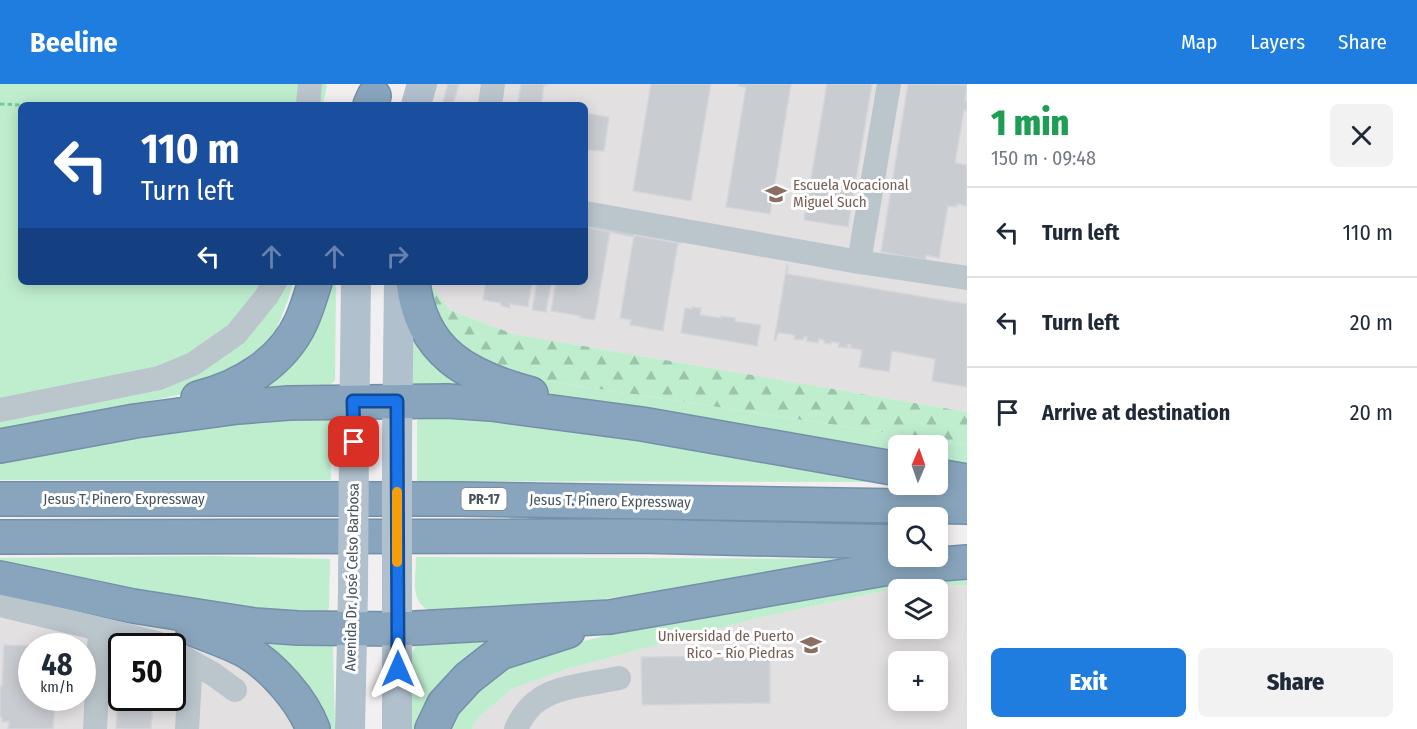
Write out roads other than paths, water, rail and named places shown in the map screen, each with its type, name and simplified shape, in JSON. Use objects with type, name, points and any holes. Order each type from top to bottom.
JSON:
[{"type":"highway","points":[[135,421],[237,385],[268,365],[301,323],[314,285]]},
{"type":"highway","points":[[414,285],[423,325],[430,337],[448,355],[474,374],[497,385],[642,424]]},
{"type":"highway","points":[[0,446],[135,421],[238,406],[353,401],[447,401],[491,404],[642,424],[888,467]]},
{"type":"highway","points":[[948,478],[967,481]]},
{"type":"highway","name":"Jesus T. Pinero Expressway","points":[[0,499],[459,499],[967,507]]},
{"type":"highway","points":[[0,537],[640,536],[888,542]]},
{"type":"highway","points":[[948,543],[967,544]]},
{"type":"highway","points":[[0,578],[132,606],[254,625],[398,629],[610,617],[889,568],[967,562]]},
{"type":"highway","points":[[132,606],[248,652],[293,694],[307,713],[313,729]]},
{"type":"highway","points":[[432,729],[444,704],[468,678],[500,653],[610,617]]},
{"type":"main road","points":[[417,102],[422,84]]},
{"type":"main road","name":"Avenida Dr. José Celso Barbosa","points":[[350,729],[356,285]]},
{"type":"main road","points":[[397,729],[399,285]]},
{"type":"lane","points":[[308,102],[310,84]]},
{"type":"lane","points":[[491,102],[494,84]]},
{"type":"lane","points":[[859,262],[889,84]]},
{"type":"lane","points":[[588,214],[859,262],[967,278]]},
{"type":"lane","points":[[0,410],[159,378],[193,364],[236,334],[273,285]]},
{"type":"lane","points":[[0,605],[116,633]]},
{"type":"lane","points":[[95,729],[100,629]]},
{"type":"lane","points":[[186,658],[235,690]]},
{"type":"lane","points":[[516,729],[522,717],[540,699],[562,690],[619,678]]},
{"type":"lane","points":[[186,711],[187,729]]},
{"type":"place","name":"Escuela Vocacional Miguel Such","points":[[776,194]]},
{"type":"place","name":"Universidad de Puerto Rico - Río Piedras","points":[[811,645]]}]
